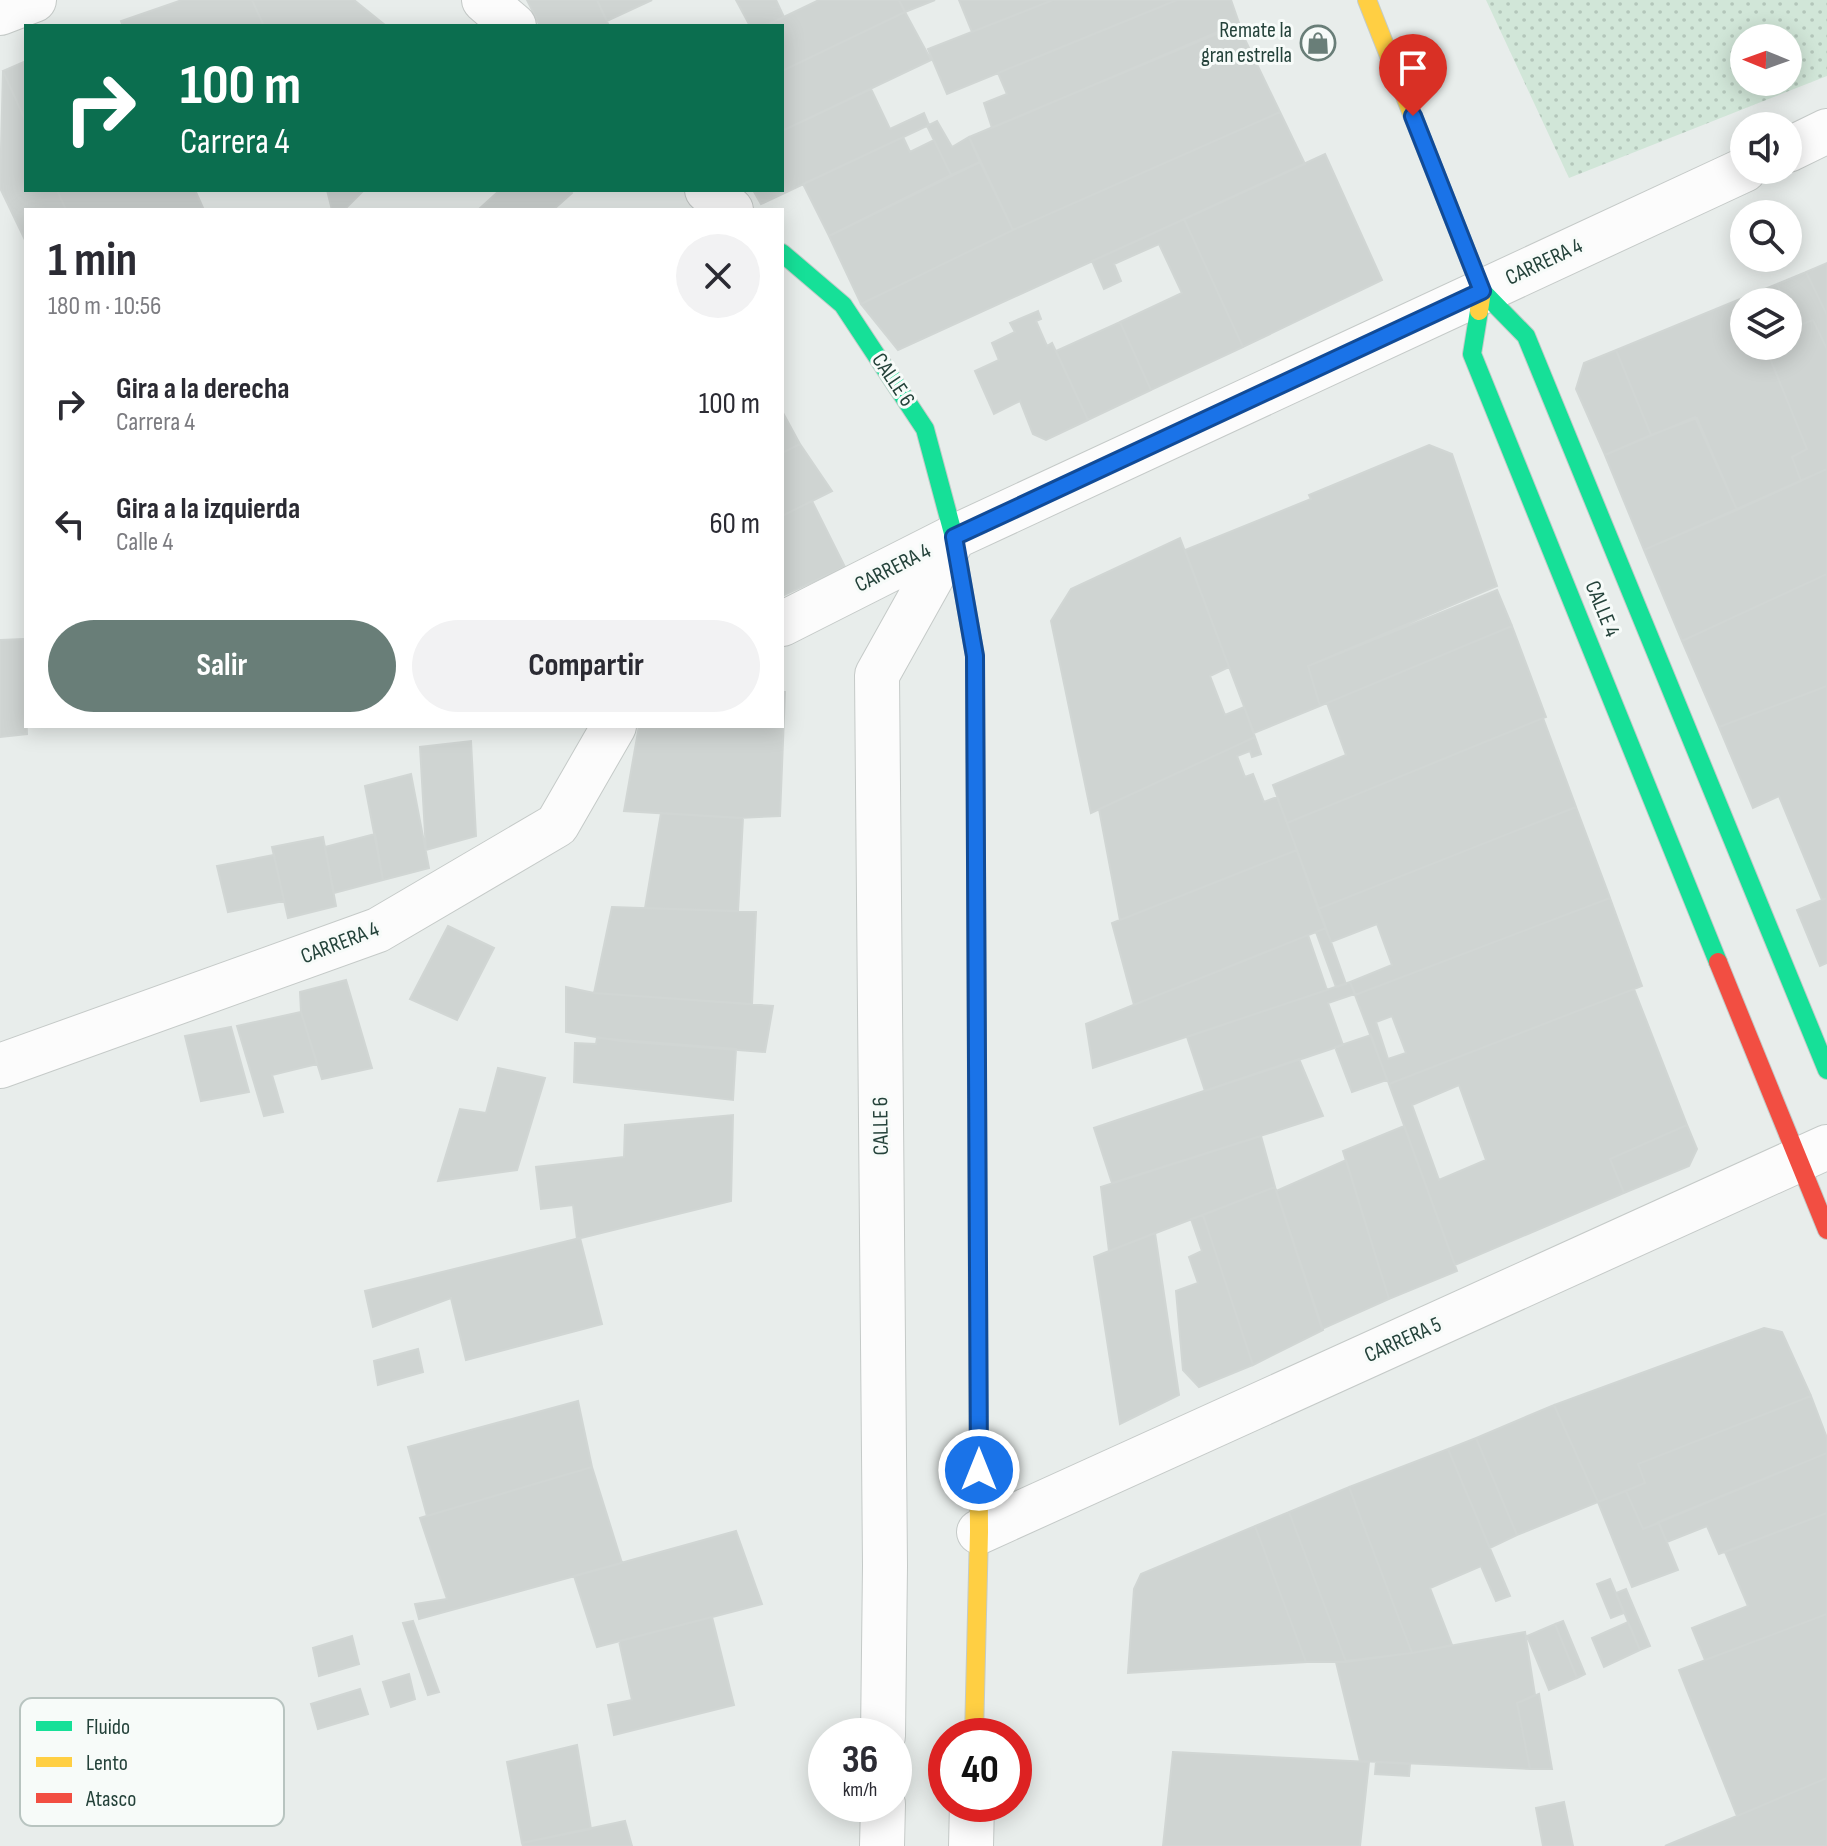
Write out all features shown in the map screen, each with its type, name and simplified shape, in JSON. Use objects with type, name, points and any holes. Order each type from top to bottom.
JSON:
[{"type":"street","points":[[0,13],[34,0]]},
{"type":"street","points":[[484,0],[512,24]]},
{"type":"street","points":[[1367,0],[1482,291],[1526,336],[1827,1070]]},
{"type":"street","points":[[1802,143],[1827,131]]},
{"type":"street","name":"CARRERA 4","points":[[784,623],[954,537],[1730,176]]},
{"type":"street","points":[[709,192],[729,208]]},
{"type":"street","name":"CALLE 6","points":[[784,255],[843,305],[925,429],[954,537],[975,656],[979,1532],[974,1718]]},
{"type":"street","name":"CALLE 4","points":[[1482,291],[1472,354],[1813,1154],[1827,1230]]},
{"type":"street","name":"CALLE 6","points":[[883,1718],[885,1550],[877,675],[954,537]]},
{"type":"street","name":"CARRERA 4","points":[[0,1066],[378,930],[557,825],[613,728]]},
{"type":"street","name":"CARRERA 5","points":[[979,1532],[1813,1154]]},
{"type":"street","points":[[882,1846],[883,1822]]},
{"type":"street","points":[[971,1846],[972,1822]]},
{"type":"green space","points":[[1486,0],[1827,0],[1827,76],[1802,86],[1802,24],[1730,24],[1730,96],[1776,96],[1569,178]]},
{"type":"building","points":[[182,0],[252,0],[263,24],[122,24],[121,21]]},
{"type":"building","points":[[252,0],[354,0],[384,24],[263,24]]},
{"type":"building","points":[[527,0],[597,0],[608,24],[539,24]]},
{"type":"building","points":[[597,0],[652,0],[607,21]]},
{"type":"building","points":[[736,0],[776,0],[784,17],[769,24],[749,24]]},
{"type":"building","points":[[819,0],[899,0],[905,12],[784,70],[784,24],[769,24]]},
{"type":"building","points":[[899,0],[935,0],[905,12]]},
{"type":"building","points":[[959,0],[1053,0],[972,32]]},
{"type":"building","points":[[1053,0],[1177,0],[947,94],[928,49]]},
{"type":"building","points":[[1177,0],[1231,0],[1239,23],[992,128],[984,103],[1007,94],[998,73]]},
{"type":"building","points":[[905,12],[931,60],[784,130],[784,70]]},
{"type":"building","points":[[1238,25],[1280,112],[1013,230],[969,137]]},
{"type":"building","points":[[24,62],[24,118],[3,71]]},
{"type":"building","points":[[3,71],[24,118],[24,192],[58,192],[65,208],[24,208],[24,238],[0,188]]},
{"type":"building","points":[[871,89],[890,129],[924,113],[929,125],[761,204],[754,192],[784,192],[784,130]]},
{"type":"building","points":[[1280,112],[1305,164],[898,350],[861,304],[1013,230]]},
{"type":"building","points":[[937,121],[952,147],[969,137],[980,162],[951,175],[927,126]]},
{"type":"building","points":[[903,137],[910,152],[934,140],[951,175],[829,236],[803,184]]},
{"type":"building","points":[[1325,154],[1382,280],[1243,347],[1184,219]]},
{"type":"building","points":[[980,162],[1013,230],[861,304],[829,236]]},
{"type":"building","points":[[58,192],[196,192],[203,208],[65,208]]},
{"type":"building","points":[[328,192],[362,192],[346,208],[332,208]]},
{"type":"building","points":[[498,192],[572,193],[555,208],[480,208]]},
{"type":"building","points":[[1184,219],[1243,347],[1151,390],[1120,322],[1182,293],[1159,244],[1114,264],[1121,281],[1104,289],[1092,261]]},
{"type":"building","points":[[1827,263],[1827,315],[1806,272]]},
{"type":"building","points":[[1806,272],[1827,315],[1827,349],[1813,320],[1802,324],[1802,288],[1779,288],[1777,284]]},
{"type":"building","points":[[1730,303],[1730,360],[1771,360],[1807,449],[1792,457],[1801,481],[1737,510],[1697,418],[1651,435],[1616,350]]},
{"type":"building","points":[[1038,311],[1041,319],[1036,321],[1047,346],[1052,343],[1088,420],[1046,440],[1033,434],[1020,401],[994,414],[975,371],[999,360],[992,343],[1015,332],[1010,323]]},
{"type":"building","points":[[1813,320],[1827,349],[1827,469],[1801,481],[1792,457],[1807,449],[1771,360],[1802,360],[1802,324]]},
{"type":"building","points":[[1120,322],[1151,390],[1088,420],[1056,351]]},
{"type":"building","points":[[1616,350],[1651,435],[1605,455],[1576,389],[1584,363]]},
{"type":"building","points":[[784,415],[800,444],[784,452]]},
{"type":"building","points":[[1695,417],[1737,510],[1644,550],[1605,455]]},
{"type":"building","points":[[800,444],[832,491],[784,515],[784,452]]},
{"type":"building","points":[[1429,445],[1452,454],[1497,586],[1308,666],[1320,706],[1254,733],[1185,550],[1311,499],[1309,495]]},
{"type":"building","points":[[1827,469],[1827,574],[1682,641],[1644,550]]},
{"type":"building","points":[[812,501],[845,567],[784,595],[784,515]]},
{"type":"building","points":[[1180,538],[1229,667],[1210,676],[1225,715],[1244,707],[1255,737],[1091,813],[1051,621],[1071,589]]},
{"type":"building","points":[[1827,574],[1827,686],[1719,727],[1682,641]]},
{"type":"building","points":[[1497,590],[1512,626],[1320,706],[1308,666]]},
{"type":"building","points":[[1512,626],[1546,717],[1287,823],[1273,785],[1346,755],[1327,703]]},
{"type":"building","points":[[23,639],[24,728],[27,728],[27,734],[0,737],[0,640]]},
{"type":"building","points":[[1827,686],[1827,898],[1822,900],[1779,796],[1753,808],[1719,727]]},
{"type":"building","points":[[1543,718],[1576,807],[1318,909],[1287,823]]},
{"type":"building","points":[[639,728],[784,728],[780,816],[738,818],[624,811]]},
{"type":"building","points":[[1255,737],[1261,754],[1252,757],[1250,751],[1237,756],[1245,777],[1253,774],[1264,802],[1277,797],[1297,850],[1120,920],[1099,809]]},
{"type":"building","points":[[471,741],[476,836],[426,850],[420,747]]},
{"type":"building","points":[[411,774],[429,868],[383,880],[365,786]]},
{"type":"building","points":[[1576,807],[1610,898],[1355,995],[1350,982],[1392,965],[1377,924],[1331,942],[1318,909]]},
{"type":"building","points":[[661,813],[743,818],[738,911],[645,908]]},
{"type":"building","points":[[375,834],[383,880],[334,893],[325,847]]},
{"type":"building","points":[[323,837],[336,906],[288,918],[272,847]]},
{"type":"building","points":[[1297,850],[1326,928],[1134,1005],[1112,923]]},
{"type":"building","points":[[274,855],[284,901],[228,912],[217,866]]},
{"type":"building","points":[[1610,898],[1642,986],[1389,1084],[1355,995]],"holes":[[[1392,1016],[1406,1053],[1388,1059],[1376,1022]]]},
{"type":"building","points":[[1827,898],[1827,963],[1820,966],[1797,910]]},
{"type":"building","points":[[612,907],[756,912],[752,1004],[594,993]]},
{"type":"building","points":[[448,926],[494,948],[457,1020],[410,999]]},
{"type":"building","points":[[1326,928],[1346,984],[1336,987],[1316,932]]},
{"type":"building","points":[[1308,935],[1327,990],[1093,1068],[1086,1024]]},
{"type":"building","points":[[346,980],[372,1068],[322,1079],[301,1012],[300,992]]},
{"type":"building","points":[[1350,982],[1355,994],[1328,1003],[1343,1045],[1205,1091],[1187,1037]]},
{"type":"building","points":[[566,987],[594,993],[773,1006],[765,1052],[620,1041],[566,1032]]},
{"type":"building","points":[[1634,989],[1687,1125],[1610,1159],[1624,1193],[1455,1265],[1389,1084]],"holes":[[[1459,1085],[1486,1160],[1439,1180],[1412,1105]]]},
{"type":"building","points":[[301,1012],[317,1064],[272,1075],[283,1112],[264,1116],[237,1026]]},
{"type":"building","points":[[231,1027],[249,1092],[201,1101],[185,1036]]},
{"type":"building","points":[[1371,1035],[1387,1080],[1352,1092],[1335,1047]]},
{"type":"building","points":[[597,1038],[736,1049],[733,1100],[574,1082],[575,1043],[596,1044]]},
{"type":"building","points":[[1299,1059],[1323,1116],[1112,1183],[1094,1128]]},
{"type":"building","points":[[498,1068],[545,1078],[517,1170],[438,1181],[460,1109],[486,1113]]},
{"type":"building","points":[[733,1115],[731,1201],[577,1239],[573,1205],[541,1209],[536,1167],[624,1157],[625,1125]]},
{"type":"building","points":[[1687,1125],[1697,1149],[1689,1166],[1624,1193],[1610,1159]]},
{"type":"building","points":[[1404,1126],[1457,1271],[1389,1299],[1343,1151]]},
{"type":"building","points":[[1261,1136],[1275,1187],[1109,1251],[1101,1187]]},
{"type":"building","points":[[1346,1160],[1389,1299],[1322,1329],[1276,1191]]},
{"type":"building","points":[[1275,1187],[1323,1330],[1253,1365],[1203,1215]]},
{"type":"building","points":[[1203,1215],[1253,1365],[1199,1387],[1183,1370],[1176,1291],[1198,1283],[1189,1257],[1202,1251],[1191,1219]]},
{"type":"building","points":[[1155,1233],[1179,1395],[1120,1424],[1094,1257]]},
{"type":"building","points":[[580,1238],[602,1324],[466,1360],[451,1298],[373,1327],[365,1291]]},
{"type":"building","points":[[1764,1328],[1782,1332],[1811,1396],[1638,1464],[1645,1483],[1598,1502],[1554,1405]]},
{"type":"building","points":[[418,1349],[423,1372],[378,1385],[374,1361]]},
{"type":"building","points":[[1811,1396],[1827,1438],[1827,1453],[1643,1529],[1626,1491],[1645,1483],[1638,1464]]},
{"type":"building","points":[[578,1401],[592,1467],[427,1516],[408,1447]]},
{"type":"building","points":[[1554,1405],[1598,1502],[1517,1535],[1476,1438]]},
{"type":"building","points":[[1476,1438],[1517,1535],[1490,1548],[1448,1449]]},
{"type":"building","points":[[1448,1449],[1510,1596],[1496,1601],[1481,1566],[1430,1588],[1452,1645],[1412,1653],[1349,1487]]},
{"type":"building","points":[[1827,1453],[1827,1513],[1719,1554],[1707,1526],[1667,1542],[1658,1522]]},
{"type":"building","points":[[592,1467],[622,1563],[419,1619],[415,1604],[447,1599],[420,1518]]},
{"type":"building","points":[[1349,1487],[1412,1653],[1346,1662],[1289,1512]]},
{"type":"building","points":[[1626,1491],[1643,1529],[1659,1523],[1678,1570],[1632,1587],[1598,1502]]},
{"type":"building","points":[[1289,1512],[1346,1662],[1306,1662],[1255,1526]]},
{"type":"building","points":[[1827,1513],[1827,1614],[1705,1660],[1692,1628],[1748,1606],[1725,1552]]},
{"type":"building","points":[[1255,1526],[1306,1662],[1128,1673],[1134,1589],[1141,1574]]},
{"type":"building","points":[[736,1531],[762,1604],[597,1647],[574,1576]]},
{"type":"building","points":[[1610,1579],[1624,1613],[1611,1618],[1597,1584]]},
{"type":"building","points":[[1626,1589],[1650,1646],[1640,1650],[1616,1593]]},
{"type":"building","points":[[1827,1614],[1827,1778],[1737,1816],[1679,1670]]},
{"type":"building","points":[[712,1617],[734,1705],[614,1735],[608,1705],[632,1700],[619,1641]]},
{"type":"building","points":[[413,1621],[439,1692],[428,1695],[403,1623]]},
{"type":"building","points":[[1563,1621],[1585,1674],[1577,1678],[1555,1624]]},
{"type":"building","points":[[1628,1622],[1640,1650],[1604,1667],[1592,1638]]},
{"type":"building","points":[[1555,1624],[1577,1678],[1549,1690],[1527,1636]]},
{"type":"building","points":[[1525,1632],[1535,1695],[1517,1703],[1530,1769],[1360,1761],[1336,1662],[1412,1653]]},
{"type":"building","points":[[352,1636],[359,1664],[319,1676],[313,1648]]},
{"type":"building","points":[[409,1674],[415,1699],[391,1707],[383,1682]]},
{"type":"building","points":[[360,1689],[368,1714],[318,1729],[311,1704]]},
{"type":"building","points":[[1539,1694],[1552,1769],[1530,1769],[1517,1703]]},
{"type":"building","points":[[577,1745],[591,1829],[522,1843],[507,1762]]},
{"type":"building","points":[[1173,1752],[1369,1762],[1360,1846],[1163,1846]]},
{"type":"building","points":[[1376,1762],[1410,1764],[1409,1776],[1375,1774]]},
{"type":"building","points":[[1827,1778],[1827,1846],[1665,1846],[1737,1816]]},
{"type":"building","points":[[1564,1802],[1573,1846],[1543,1846],[1536,1808]]},
{"type":"building","points":[[625,1821],[632,1846],[523,1846],[522,1843]]},
{"type":"traffic: fast","points":[[784,255],[843,305],[925,429],[954,537],[975,656],[976,868]]},
{"type":"traffic: fast","points":[[1482,291],[1526,336],[1827,1070]]},
{"type":"traffic: fast","points":[[1479,311],[1472,354],[1718,962]]},
{"type":"traffic: slow","points":[[1367,0],[1482,291],[1479,311]]},
{"type":"traffic: slow","points":[[974,1718],[979,1532],[978,1333]]},
{"type":"traffic: jam","points":[[976,868],[978,1333]]},
{"type":"traffic: jam","points":[[1718,962],[1827,1230]]},
{"type":"place","name":"Remate la gran estrella","points":[[1318,43]]},
{"type":"route","points":[[979,1470],[975,656],[954,537],[1482,291],[1413,116]]}]
